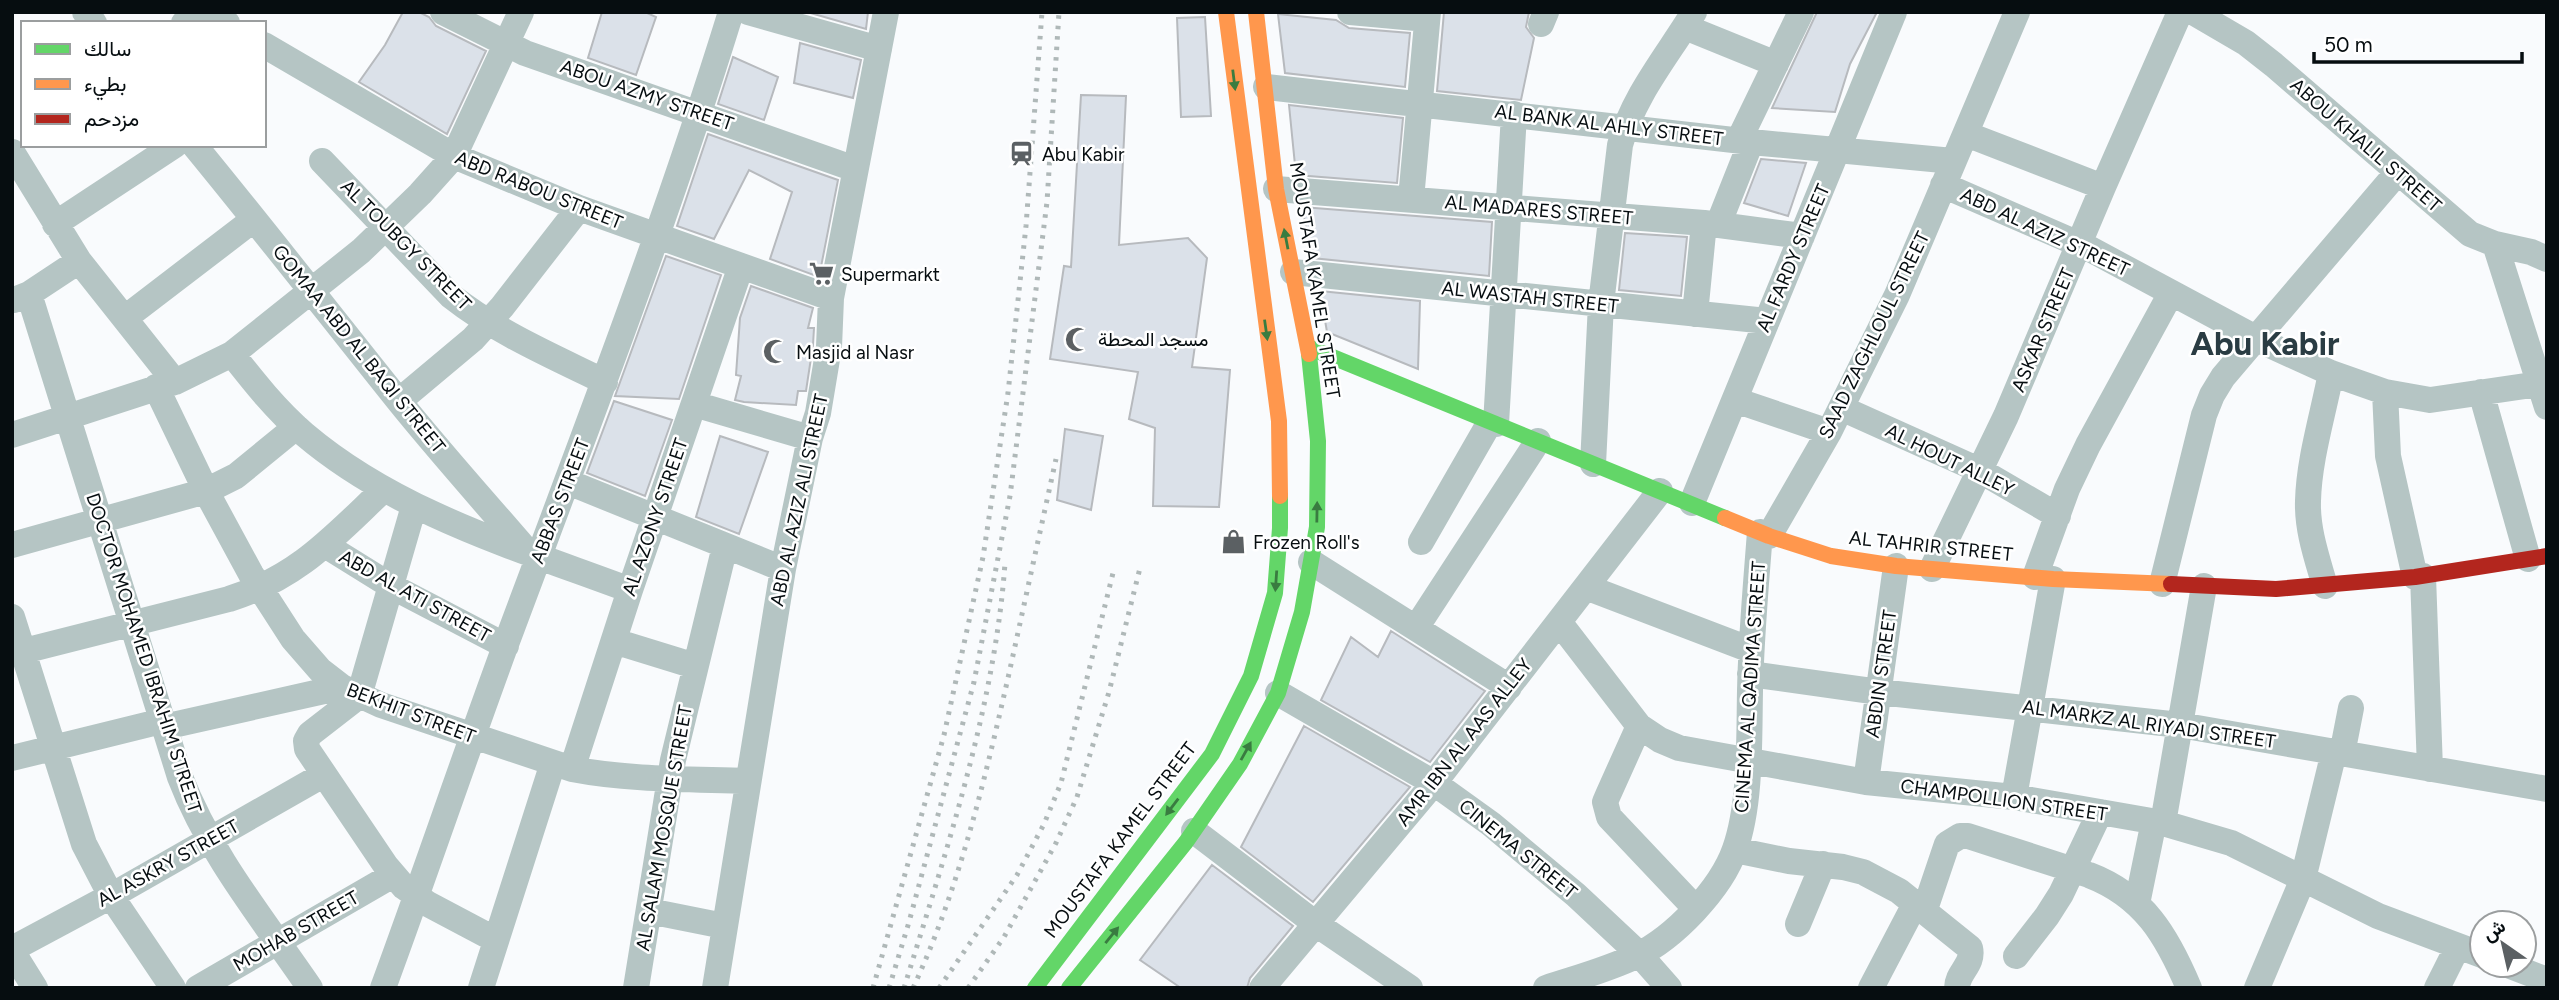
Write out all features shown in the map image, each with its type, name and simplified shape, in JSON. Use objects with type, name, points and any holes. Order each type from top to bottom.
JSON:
[{"type":"main road","name":"MOUSTAFA KAMEL STREET","points":[[1035,988],[1212,754],[1251,676],[1275,593],[1280,528],[1279,421],[1226,12]]},
{"type":"main road","name":"MOUSTAFA KAMEL STREET","points":[[1069,988],[1194,831],[1240,764],[1278,693],[1302,612],[1317,527],[1318,441],[1308,347],[1276,188],[1256,12]]},
{"type":"main road","name":"AL TAHRIR STREET","points":[[1308,347],[1765,534],[1831,556],[1896,566],[2044,578],[2276,589],[2419,577],[2538,557]]},
{"type":"street","name":"ABOU AZMY STREET","points":[[443,12],[506,44],[855,169]]},
{"type":"street","points":[[12,435],[165,384],[232,355],[313,290],[386,228],[454,156],[521,12]]},
{"type":"street","name":"ABBAS STREET","points":[[383,988],[506,646],[533,553],[568,482],[605,382],[700,114],[732,12]]},
{"type":"street","points":[[748,12],[879,49]]},
{"type":"street","name":"ABD AL AZIZ ALI STREET","points":[[715,988],[783,569],[810,438],[818,413],[829,347],[831,298],[886,12]]},
{"type":"street","points":[[1350,12],[1428,16],[1411,200]]},
{"type":"street","points":[[1695,314],[1711,224],[1776,64],[1801,12]]},
{"type":"street","name":"AL FARDY STREET","points":[[1692,503],[1894,12]]},
{"type":"street","name":"SAAD ZAGHLOUL STREET","points":[[1765,534],[1829,432],[1897,295],[2017,12]]},
{"type":"street","name":"ASKAR STREET","points":[[1932,569],[2023,378],[2180,12]]},
{"type":"street","name":"ABOU KHALIL STREET","points":[[2193,12],[2246,43],[2274,65],[2470,234],[2547,259]]},
{"type":"street","points":[[1593,464],[1601,304],[1617,159],[1625,126],[1638,99],[1690,20],[1776,64]]},
{"type":"street","name":"ABD RABOU STREET","points":[[266,46],[454,156],[579,208],[831,298]]},
{"type":"street","name":"AL BANK AL AHLY STREET","points":[[1266,87],[1837,151],[1953,161]]},
{"type":"street","points":[[1421,542],[1493,423],[1514,114]]},
{"type":"street","points":[[1966,134],[2103,187]]},
{"type":"street","points":[[55,224],[172,147]]},
{"type":"street","name":"GOMAA ABD AL BAQI STREET","points":[[196,147],[313,290],[399,401],[533,553]]},
{"type":"street","name":"AL TOUBGY STREET","points":[[322,161],[452,296],[488,323],[605,382]]},
{"type":"street","name":"BEKHIT STREET","points":[[15,163],[79,261],[125,318],[165,384],[206,491],[260,588],[293,639],[320,670],[351,692],[473,737],[563,766],[594,773],[747,781]]},
{"type":"street","points":[[2162,584],[2208,405],[2223,377],[2397,173]]},
{"type":"street","name":"ABD AL AZIZ STREET","points":[[1943,186],[2079,243],[2255,338],[2332,373],[2385,392],[2430,400],[2481,392],[2543,396]]},
{"type":"street","name":"AL MADARES STREET","points":[[1276,188],[1711,224],[1802,236]]},
{"type":"street","points":[[399,401],[456,354],[488,323],[579,208]]},
{"type":"street","points":[[125,318],[253,220]]},
{"type":"street","points":[[2495,244],[2543,396]]},
{"type":"street","points":[[21,298],[79,261]]},
{"type":"street","name":"AL AZONY STREET","points":[[481,988],[496,940],[614,641],[741,266]]},
{"type":"street","name":"AL WASTAH STREET","points":[[1293,272],[1767,321]]},
{"type":"street","points":[[2014,797],[2031,707],[2044,578],[2058,516],[2067,489],[2088,445],[2171,293]]},
{"type":"street","name":"DOCTOR MOHAMED IBRAHIM STREET","points":[[21,298],[67,417],[163,724],[194,812],[226,869],[310,988]]},
{"type":"street","points":[[232,355],[263,394],[296,427],[326,451],[384,489],[414,506],[630,590]]},
{"type":"street","points":[[2325,586],[2309,525],[2308,501],[2310,477],[2332,373]]},
{"type":"street","points":[[2385,392],[2388,456],[2419,577],[2430,769]]},
{"type":"street","points":[[2481,392],[2538,557]]},
{"type":"street","points":[[1735,400],[1829,432]]},
{"type":"street","points":[[694,404],[810,438]]},
{"type":"street","name":"AL HOUT ALLEY","points":[[1841,408],[1979,470],[2058,516]]},
{"type":"street","points":[[12,545],[206,491],[236,476],[296,427]]},
{"type":"street","points":[[1416,628],[1538,441]]},
{"type":"street","points":[[568,482],[783,569]]},
{"type":"street","points":[[18,653],[260,588],[295,570],[384,489]]},
{"type":"street","name":"AMR IBN AL AAS ALLEY","points":[[1262,988],[1434,783],[1660,491]]},
{"type":"street","points":[[414,506],[391,586],[351,692],[310,734],[306,741],[307,749],[393,875],[417,897],[496,940]]},
{"type":"street","name":"CINEMA AL QADIMA STREET","points":[[1546,988],[1602,970],[1639,954],[1678,926],[1711,891],[1735,850],[1742,823],[1748,760],[1750,662],[1765,534]]},
{"type":"street","name":"ABD AL ATI STREET","points":[[325,545],[391,586],[506,646]]},
{"type":"street","name":"AL SALAM MOSQUE STREET","points":[[636,988],[670,778],[725,546]]},
{"type":"street","points":[[1311,562],[1509,687]]},
{"type":"street","name":"ABDIN STREET","points":[[1866,782],[1896,566]]},
{"type":"street","points":[[2137,904],[2180,725],[2204,586]]},
{"type":"street","name":"AL MARKZ AL RIYADI STREET","points":[[1586,587],[1750,662],[1879,692],[2180,725],[2547,789]]},
{"type":"street","points":[[12,617],[18,653],[84,844],[111,896],[173,988]]},
{"type":"street","name":"CHAMPOLLION STREET","points":[[1559,622],[1639,726],[1660,740],[1679,748],[1866,782],[2014,797],[2158,822],[2231,843],[2378,916],[2468,950]]},
{"type":"street","points":[[614,641],[695,666]]},
{"type":"street","points":[[12,758],[163,724],[351,692]]},
{"type":"street","name":"CINEMA STREET","points":[[1278,693],[1434,783],[1490,824],[1548,871],[1639,954],[1669,988]]},
{"type":"street","points":[[2257,988],[2303,879],[2351,709]]},
{"type":"street","points":[[1639,726],[1608,795],[1606,810],[1609,817],[1696,909]]},
{"type":"street","name":"AL ASKRY STREET","points":[[12,950],[323,775]]},
{"type":"street","points":[[2016,956],[2047,916],[2073,871],[2099,812]]},
{"type":"street","points":[[1194,831],[1316,924],[1410,988]]},
{"type":"street","points":[[1871,988],[1919,908],[1947,844],[1960,836],[2106,881],[2137,904],[2161,931],[2189,988]]},
{"type":"street","points":[[1735,850],[1863,872],[1882,880],[1970,948],[1970,962],[1957,979],[1956,988]]},
{"type":"street","points":[[1798,924],[1823,864]]},
{"type":"street","name":"MOHAB STREET","points":[[198,988],[393,875]]},
{"type":"street","points":[[649,911],[724,926]]},
{"type":"street","points":[[12,950],[34,988]]},
{"type":"street","points":[[2437,988],[2468,953]]},
{"type":"building","points":[[403,12],[419,12],[429,17],[436,26],[486,51],[447,134],[359,82],[385,45]]},
{"type":"building","points":[[602,12],[645,12],[656,17],[636,75],[588,58]]},
{"type":"building","points":[[807,12],[868,12],[866,29]]},
{"type":"building","points":[[1444,12],[1529,12],[1526,27],[1534,38],[1521,100],[1437,91]]},
{"type":"building","points":[[1817,12],[1877,12],[1850,64],[1835,112],[1772,108]]},
{"type":"building","points":[[1278,14],[1336,20],[1349,28],[1410,33],[1405,87],[1285,73]]},
{"type":"building","points":[[1205,17],[1211,116],[1181,117],[1177,18]]},
{"type":"building","points":[[800,43],[861,60],[853,98],[794,83]]},
{"type":"building","points":[[733,57],[778,77],[764,120],[718,104]]},
{"type":"building","points":[[1081,95],[1126,96],[1119,245],[1188,238],[1207,258],[1192,367],[1230,370],[1219,507],[1153,506],[1155,428],[1129,419],[1138,372],[1050,359],[1064,266],[1071,267]]},
{"type":"building","points":[[1289,105],[1403,118],[1397,183],[1296,175]]},
{"type":"building","points":[[708,134],[838,180],[819,277],[770,259],[792,192],[749,170],[714,239],[677,226]]},
{"type":"building","points":[[1761,159],[1806,163],[1788,216],[1744,203]]},
{"type":"building","points":[[1302,207],[1492,222],[1489,276],[1312,258]]},
{"type":"building","points":[[1625,233],[1687,237],[1681,296],[1619,290]]},
{"type":"building","points":[[666,256],[721,275],[679,399],[615,396]]},
{"type":"building","name":"Masjid al Nasr","points":[[751,286],[813,308],[808,328],[814,328],[806,391],[798,391],[796,405],[735,400],[741,376],[736,375],[740,318]]},
{"type":"building","points":[[1320,291],[1420,301],[1418,369],[1327,332]]},
{"type":"building","points":[[614,401],[672,420],[645,496],[587,473]]},
{"type":"building","points":[[1065,429],[1103,436],[1091,510],[1057,500]]},
{"type":"building","points":[[720,436],[768,452],[739,534],[696,517]]},
{"type":"building","points":[[1391,631],[1485,691],[1430,762],[1321,700],[1351,637],[1378,657]]},
{"type":"building","points":[[1304,726],[1410,787],[1313,902],[1241,847]]},
{"type":"building","points":[[1212,865],[1293,926],[1250,978],[1247,988],[1181,988],[1140,960]]},
{"type":"railway","points":[[873,988],[944,735],[983,557],[1008,393],[1026,226],[1042,12]]},
{"type":"railway","points":[[889,988],[974,682],[1010,496],[1047,202],[1059,12]]},
{"type":"railway","points":[[913,988],[944,913],[980,796],[1056,459]]},
{"type":"railway","points":[[904,988],[952,831],[980,724],[1000,616],[1005,563]]},
{"type":"railway","points":[[968,988],[1004,937],[1056,843],[1077,797],[1109,692],[1140,568]]},
{"type":"railway","points":[[939,988],[1017,875],[1044,824],[1061,783],[1114,569]]},
{"type":"traffic: fast","points":[[1308,347],[1725,518]]},
{"type":"traffic: fast","points":[[1069,988],[1186,842],[1240,764],[1278,693],[1302,612],[1317,527],[1318,441],[1309,354]]},
{"type":"traffic: fast","points":[[1035,988],[1212,754],[1251,676],[1275,593],[1280,496]]},
{"type":"traffic: slow","points":[[1226,12],[1279,421],[1280,496]]},
{"type":"traffic: slow","points":[[1256,12],[1276,189],[1309,354]]},
{"type":"traffic: slow","points":[[1725,518],[1831,556],[1896,566],[2053,579],[2171,584]]},
{"type":"traffic: jam","points":[[2171,584],[2276,589],[2415,577],[2547,556]]},
{"type":"place","name":"Abu Kabir","points":[[1022,154]]},
{"type":"place","name":"Supermarkt","points":[[821,274]]},
{"type":"place","name":"مسجد المحطة","points":[[1078,339]]},
{"type":"place","name":"Masjid al Nasr","points":[[776,352]]},
{"type":"place","name":"Frozen Roll's","points":[[1233,542]]},
{"type":"district","name":"Abu Kabir","points":[[2265,343]]}]
